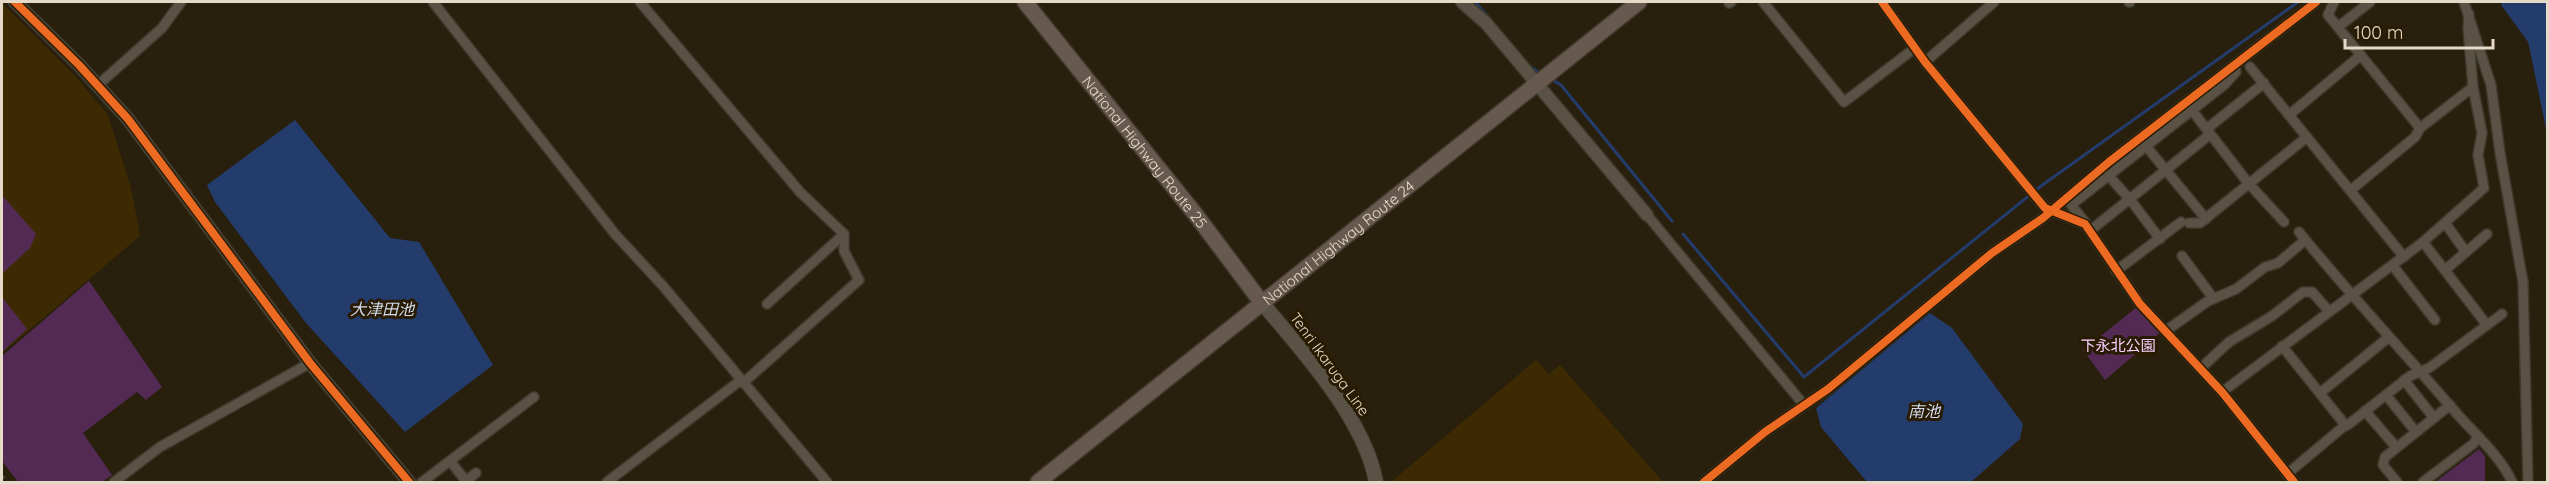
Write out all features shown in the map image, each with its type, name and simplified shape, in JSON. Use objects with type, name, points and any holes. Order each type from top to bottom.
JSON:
[{"type":"highway","name":"National Highway Route 25","points":[[1025,2],[1196,215],[1262,303]]},
{"type":"highway","name":"National Highway Route 24","points":[[1038,483],[1639,2]]},
{"type":"main road","name":"Tenri Ikaruga Line","points":[[1262,303],[1333,393],[1360,434],[1376,483]]},
{"type":"street","points":[[15,2],[98,85],[155,154],[310,363],[410,483]]},
{"type":"street","points":[[98,85],[162,28],[182,2]]},
{"type":"street","points":[[434,2],[615,234],[663,285],[826,483]]},
{"type":"street","points":[[613,481],[742,381],[859,280],[844,251],[844,234],[800,192],[640,2]]},
{"type":"street","points":[[1462,2],[1486,23],[1538,83],[1804,405]]},
{"type":"street","points":[[1763,2],[1844,102],[1915,48]]},
{"type":"street","points":[[1882,2],[1925,62],[2037,198],[2054,213],[2088,227]]},
{"type":"street","points":[[1925,62],[1994,2]]},
{"type":"street","points":[[2054,213],[2109,162],[2316,2]]},
{"type":"street","points":[[2334,2],[2328,15],[2420,128]]},
{"type":"street","points":[[2338,27],[2370,2]]},
{"type":"street","points":[[2464,2],[2492,85],[2507,200],[2523,282],[2528,483]]},
{"type":"street","points":[[2222,392],[2393,266],[2484,188],[2478,154],[2482,133],[2473,87],[2469,14]]},
{"type":"street","points":[[2289,115],[2361,55]]},
{"type":"street","points":[[1704,483],[1765,432],[1828,389],[1992,253],[2054,213],[2071,205],[2108,176],[2223,85],[2236,72],[2235,65]]},
{"type":"street","points":[[2250,67],[2404,257]]},
{"type":"street","points":[[2088,227],[2129,200],[2208,136],[2209,127],[2264,83]]},
{"type":"street","points":[[2351,190],[2415,136],[2420,128],[2473,87]]},
{"type":"street","points":[[2191,110],[2249,184],[2284,222]]},
{"type":"street","points":[[2116,271],[2185,222],[2200,223],[2206,219],[2307,137]]},
{"type":"street","points":[[2146,146],[2206,219]]},
{"type":"street","points":[[2108,176],[2160,239]]},
{"type":"street","points":[[2071,205],[2140,304],[2167,330],[2222,392],[2294,483]]},
{"type":"street","points":[[2445,223],[2466,252]]},
{"type":"street","points":[[2299,232],[2351,296],[2478,437],[2508,474],[2511,483]]},
{"type":"street","points":[[767,304],[844,234]]},
{"type":"street","points":[[2445,270],[2487,234]]},
{"type":"street","points":[[2167,330],[2213,298],[2236,289],[2265,267],[2278,263],[2304,241]]},
{"type":"street","points":[[2423,242],[2487,326]]},
{"type":"street","points":[[2182,256],[2213,298]]},
{"type":"street","points":[[2393,266],[2435,320]]},
{"type":"street","points":[[2201,368],[2229,342],[2272,316],[2304,292],[2312,292],[2329,311]]},
{"type":"street","points":[[2287,474],[2404,380],[2429,368],[2502,314]]},
{"type":"street","points":[[2320,393],[2389,338]]},
{"type":"street","points":[[2282,346],[2346,426]]},
{"type":"street","points":[[114,483],[160,447],[298,372],[310,363]]},
{"type":"street","points":[[2404,380],[2434,418]]},
{"type":"street","points":[[2386,395],[2416,432]]},
{"type":"street","points":[[422,483],[534,397]]},
{"type":"street","points":[[2397,483],[2383,465],[2385,457],[2450,405]]},
{"type":"street","points":[[2365,411],[2396,447]]},
{"type":"street","points":[[2423,483],[2473,444],[2478,437]]},
{"type":"street","points":[[450,461],[466,481],[476,472]]},
{"type":"shaded area","points":[[2,3],[77,78],[108,115],[131,188],[140,236],[2,353]]},
{"type":"shaded area","points":[[1536,360],[1549,374],[1560,365],[1663,482],[1391,482]]},
{"type":"green space","points":[[2,195],[36,234],[30,248],[2,274]]},
{"type":"green space","points":[[89,281],[162,387],[146,400],[137,392],[83,433],[112,475],[102,482],[18,482],[2,461],[2,356]]},
{"type":"green space","points":[[2,297],[27,329],[2,352]]},
{"type":"green space","name":"下永北公園","points":[[2137,307],[2161,332],[2105,380],[2083,350]]},
{"type":"green space","points":[[2479,449],[2485,456],[2485,482],[2435,482]]},
{"type":"water","points":[[2520,2],[2547,2],[2547,137],[2545,124]]},
{"type":"water","name":"大津田池","points":[[295,120],[390,238],[419,242],[493,365],[405,432],[306,323],[215,202],[207,185]]},
{"type":"water","name":"南池","points":[[1930,313],[1952,328],[2023,424],[2020,439],[1971,482],[1867,482],[1821,427],[1816,408]]},
{"type":"waterway","points":[[1475,2],[1490,19]]},
{"type":"waterway","points":[[1683,234],[1804,377],[2041,186],[2298,2]]},
{"type":"waterway","points":[[2510,2],[2537,39]]},
{"type":"waterway","points":[[1528,65],[1537,71]]},
{"type":"waterway","points":[[1554,81],[1561,85],[1672,221]]},
{"type":"railway","points":[[2,476],[6,482]]},
{"type":"cycle path","points":[[15,2],[79,65],[128,119],[310,363],[409,482]]},
{"type":"cycle path","points":[[1882,2],[1925,62],[2045,208],[2085,224],[2140,304],[2222,392],[2294,482]]},
{"type":"cycle path","points":[[1704,482],[1765,432],[1828,389],[1992,253],[2043,218],[2109,162],[2316,2]]}]
